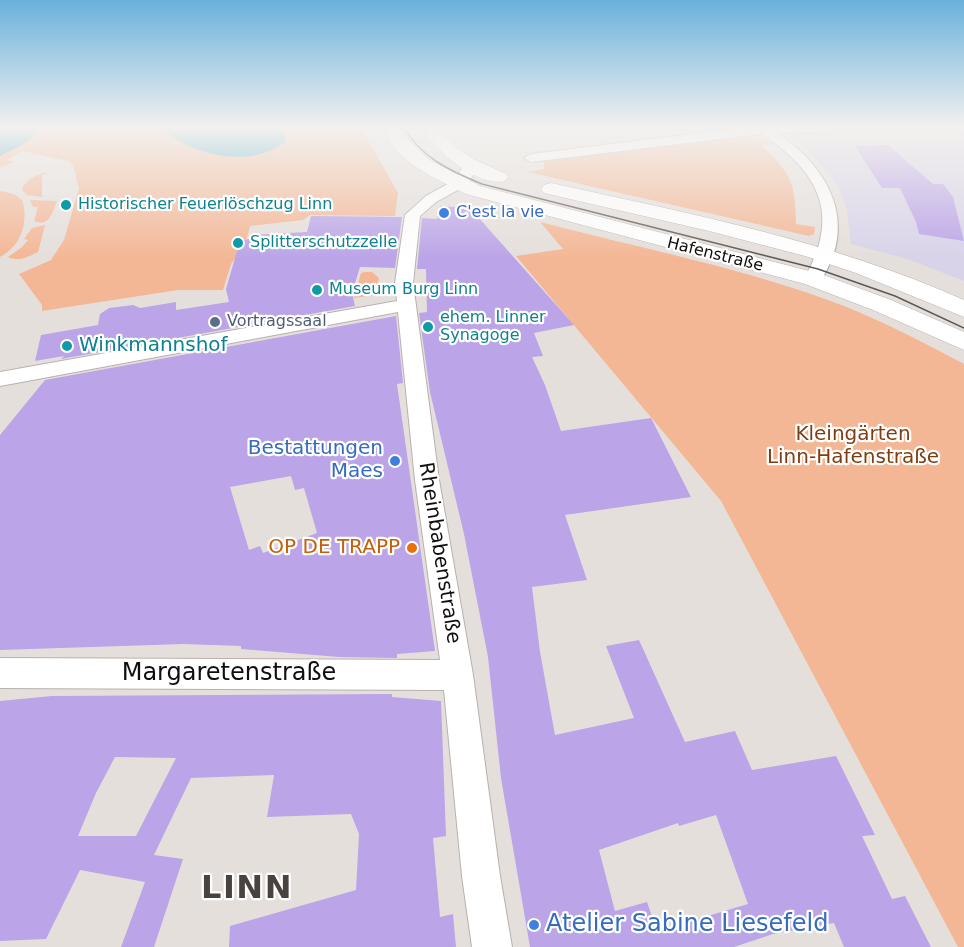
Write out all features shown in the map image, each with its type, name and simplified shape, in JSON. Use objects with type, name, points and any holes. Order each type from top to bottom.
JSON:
[{"type":"main road","points":[[434,170],[460,184]]},
{"type":"main road","name":"Hafenstraße","points":[[484,170],[526,183],[825,255],[874,272],[964,309]]},
{"type":"main road","name":"Hafenstraße","points":[[460,184],[522,204],[813,279],[882,305],[964,342]]},
{"type":"street","points":[[460,184],[469,170]]},
{"type":"street","points":[[811,170],[827,195],[830,221],[829,244],[813,279]]},
{"type":"street","name":"Rheinbabenstraße","points":[[460,184],[431,199],[412,215],[404,283],[428,480],[458,675],[481,876],[492,947]]},
{"type":"street","points":[[0,398],[10,377],[406,305]]},
{"type":"street","name":"Margaretenstraße","points":[[0,674],[458,675]]},
{"type":"shaded area","points":[[826,170],[964,170],[964,281],[907,259],[851,244],[847,210],[837,184]]},
{"type":"green space","points":[[74,170],[385,170],[398,193],[395,216],[310,215],[303,220],[250,226],[245,245],[231,264],[223,290],[178,290],[42,311],[42,305],[19,274],[51,260],[64,240],[79,188]]},
{"type":"green space","points":[[784,170],[793,188],[796,224],[815,227],[814,234],[809,236],[528,172]]},
{"type":"green space","points":[[45,172],[48,173],[42,175],[42,197],[27,195],[22,187],[31,178]]},
{"type":"green space","points":[[0,191],[14,194],[22,200],[25,216],[22,232],[14,246],[0,257]]},
{"type":"green space","points":[[30,200],[57,201],[47,221],[34,221],[38,207],[33,207]]},
{"type":"green space","name":"Kleingärten Linn-Hafenstraße","points":[[540,222],[732,270],[807,293],[875,319],[964,364],[964,947],[958,947],[721,501],[516,256],[563,249]]},
{"type":"green space","points":[[45,225],[38,252],[19,259],[8,257],[28,240],[24,239],[32,228]]},
{"type":"green space","points":[[372,272],[379,278],[375,295],[354,298],[361,273]]},
{"type":"building","points":[[871,170],[917,170],[933,184],[943,184],[953,197],[964,241],[919,234],[916,222],[900,188],[882,188]]},
{"type":"building","points":[[440,206],[470,208],[574,325],[534,333],[543,356],[532,357],[545,385],[561,431],[651,418],[691,497],[565,515],[587,580],[532,587],[540,652],[555,735],[634,718],[606,646],[639,640],[685,742],[735,731],[752,770],[836,756],[875,835],[862,836],[892,899],[905,896],[931,947],[844,947],[834,923],[773,934],[734,947],[530,947],[501,778],[488,657],[464,534],[430,392],[419,313],[427,312],[426,269],[417,269],[422,218],[437,219]],"holes":[[[716,815],[748,904],[657,931],[647,902],[615,911],[599,850],[678,823],[679,826]]]},
{"type":"building","points":[[311,216],[402,217],[395,268],[360,267],[352,293],[355,306],[61,359],[64,356],[35,361],[41,335],[98,325],[100,314],[109,308],[133,305],[140,308],[176,302],[176,310],[229,302],[226,289],[240,241],[249,239],[250,235],[307,232]]},
{"type":"building","points":[[396,316],[403,383],[397,384],[435,651],[397,654],[397,658],[339,657],[241,649],[241,646],[183,644],[0,650],[0,435],[45,380]],"holes":[[[291,476],[295,490],[304,488],[317,533],[263,553],[260,546],[249,550],[230,487]]]},
{"type":"building","points":[[392,694],[392,697],[441,701],[446,836],[433,838],[440,917],[453,914],[456,947],[229,947],[230,926],[356,890],[359,834],[351,814],[267,817],[274,775],[191,778],[154,855],[183,859],[154,947],[121,947],[145,882],[80,870],[46,939],[0,941],[0,701],[52,696]],"holes":[[[115,757],[176,758],[136,836],[78,836],[96,793]]]},
{"type":"tram line","points":[[451,170],[482,184],[818,269],[895,296],[964,328]]},
{"type":"place","name":"Historischer Feuerlöschzug Linn","points":[[66,205]]},
{"type":"place","name":"C'est la vie","points":[[444,213]]},
{"type":"place","name":"Splitterschutzzelle","points":[[238,243]]},
{"type":"place","name":"Museum Burg Linn","points":[[317,290]]},
{"type":"place","name":"Vortragssaal","points":[[215,322]]},
{"type":"place","name":"ehem. Linner Synagoge","points":[[428,327]]},
{"type":"place","name":"Winkmannshof","points":[[67,346]]},
{"type":"place","name":"Bestattungen Maes","points":[[395,461]]},
{"type":"place","name":"OP DE TRAPP","points":[[412,548]]},
{"type":"place","name":"Atelier Sabine Liesefeld","points":[[534,925]]},
{"type":"district","name":"LINN","points":[[247,890]]}]
